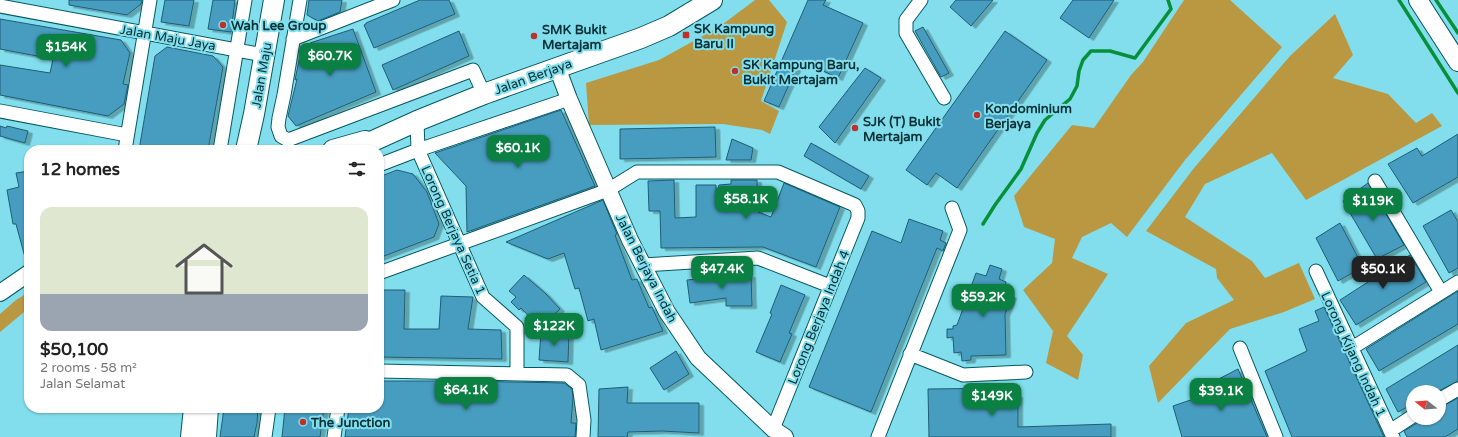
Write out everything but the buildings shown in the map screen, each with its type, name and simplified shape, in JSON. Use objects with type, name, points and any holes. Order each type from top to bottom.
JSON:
[{"type":"main road","name":"Jalan Maju","points":[[247,145],[274,0]]},
{"type":"main road","name":"Jalan Berjaya","points":[[364,145],[484,94],[628,43],[669,26],[712,0]]},
{"type":"main road","points":[[1418,0],[1458,62]]},
{"type":"main road","points":[[254,114],[255,145]]},
{"type":"main road","points":[[351,145],[381,137]]},
{"type":"main road","points":[[191,437],[193,413]]},
{"type":"main road","points":[[206,437],[208,413]]},
{"type":"street","points":[[126,145],[150,0]]},
{"type":"street","points":[[221,145],[245,0]]},
{"type":"street","name":"Jalan Maju","points":[[300,0],[278,127],[281,136],[288,140],[473,70],[484,94]]},
{"type":"street","points":[[293,39],[393,0]]},
{"type":"street","points":[[921,0],[906,20],[906,33],[944,98]]},
{"type":"street","name":"Jalan Maju Jaya","points":[[0,6],[264,55]]},
{"type":"street","name":"Jalan Berjaya Indah","points":[[557,67],[608,190],[667,312],[698,358],[779,433]]},
{"type":"street","points":[[384,164],[418,150],[569,99]]},
{"type":"street","points":[[0,111],[127,135]]},
{"type":"street","name":"Lorong Berjaya Setia 1","points":[[418,121],[418,150],[483,297],[517,327],[517,374]]},
{"type":"street","name":"Lorong Berjaya Indah 4","points":[[608,190],[637,172],[778,172],[855,205],[858,211],[858,218],[830,286],[779,433]]},
{"type":"street","points":[[1375,181],[1441,292]]},
{"type":"street","points":[[384,271],[608,190]]},
{"type":"street","points":[[878,437],[960,230],[952,208]]},
{"type":"street","points":[[643,265],[758,258],[830,286]]},
{"type":"street","name":"Lorong Kijang Indah 1","points":[[1316,271],[1391,434]]},
{"type":"street","points":[[0,294],[24,277]]},
{"type":"street","points":[[1352,348],[1458,282]]},
{"type":"street","points":[[1240,348],[1276,437]]},
{"type":"street","points":[[910,354],[963,375],[1026,372]]},
{"type":"street","points":[[384,370],[567,375],[579,385],[584,420],[583,437]]},
{"type":"street","points":[[1446,396],[1458,389]]},
{"type":"street","points":[[265,437],[268,413]]},
{"type":"street","points":[[334,437],[337,413]]},
{"type":"street","points":[[1391,434],[1406,422]]},
{"type":"shaded area","points":[[755,0],[769,0],[787,22],[761,101],[779,111],[770,134],[762,130],[723,124],[589,125],[586,83],[659,60],[719,27]]},
{"type":"shaded area","points":[[1184,0],[1230,0],[1282,47],[1185,160],[1127,237],[1111,223],[1082,237],[1072,258],[1108,274],[1067,336],[1083,355],[1078,380],[1046,363],[1053,331],[1023,290],[1052,263],[1055,239],[1024,227],[1014,196],[1072,125],[1094,128],[1131,75],[1143,62]]},
{"type":"shaded area","points":[[1335,14],[1353,55],[1333,78],[1388,94],[1416,123],[1432,113],[1442,126],[1306,200],[1272,153],[1205,184],[1185,217],[1252,261],[1265,278],[1299,263],[1315,299],[1284,312],[1230,329],[1158,403],[1149,366],[1186,323],[1234,300],[1217,278],[1216,269],[1146,231],[1194,168],[1290,56]]},
{"type":"shaded area","points":[[24,295],[24,312],[0,332],[0,314]]},
{"type":"waterway","points":[[983,224],[1021,169],[1037,133],[1045,120],[1070,99],[1077,86],[1079,71],[1083,60],[1091,51],[1110,51],[1135,58],[1171,9],[1168,0]]},
{"type":"waterway","points":[[1399,0],[1458,93]]},
{"type":"waterway","points":[[1436,0],[1458,33]]},
{"type":"place","name":"Wah Lee Group","points":[[223,25]]},
{"type":"place","name":"SK Kampung Baru II","points":[[686,35]]},
{"type":"place","name":"SMK Bukit Mertajam","points":[[534,36]]},
{"type":"place","name":"SK Kampung Baru, Bukit Mertajam","points":[[735,71]]},
{"type":"place","name":"Kondominium Berjaya","points":[[977,115]]},
{"type":"place","name":"SJK (T) Bukit Mertajam","points":[[855,128]]},
{"type":"place","name":"The Junction","points":[[303,422]]}]
